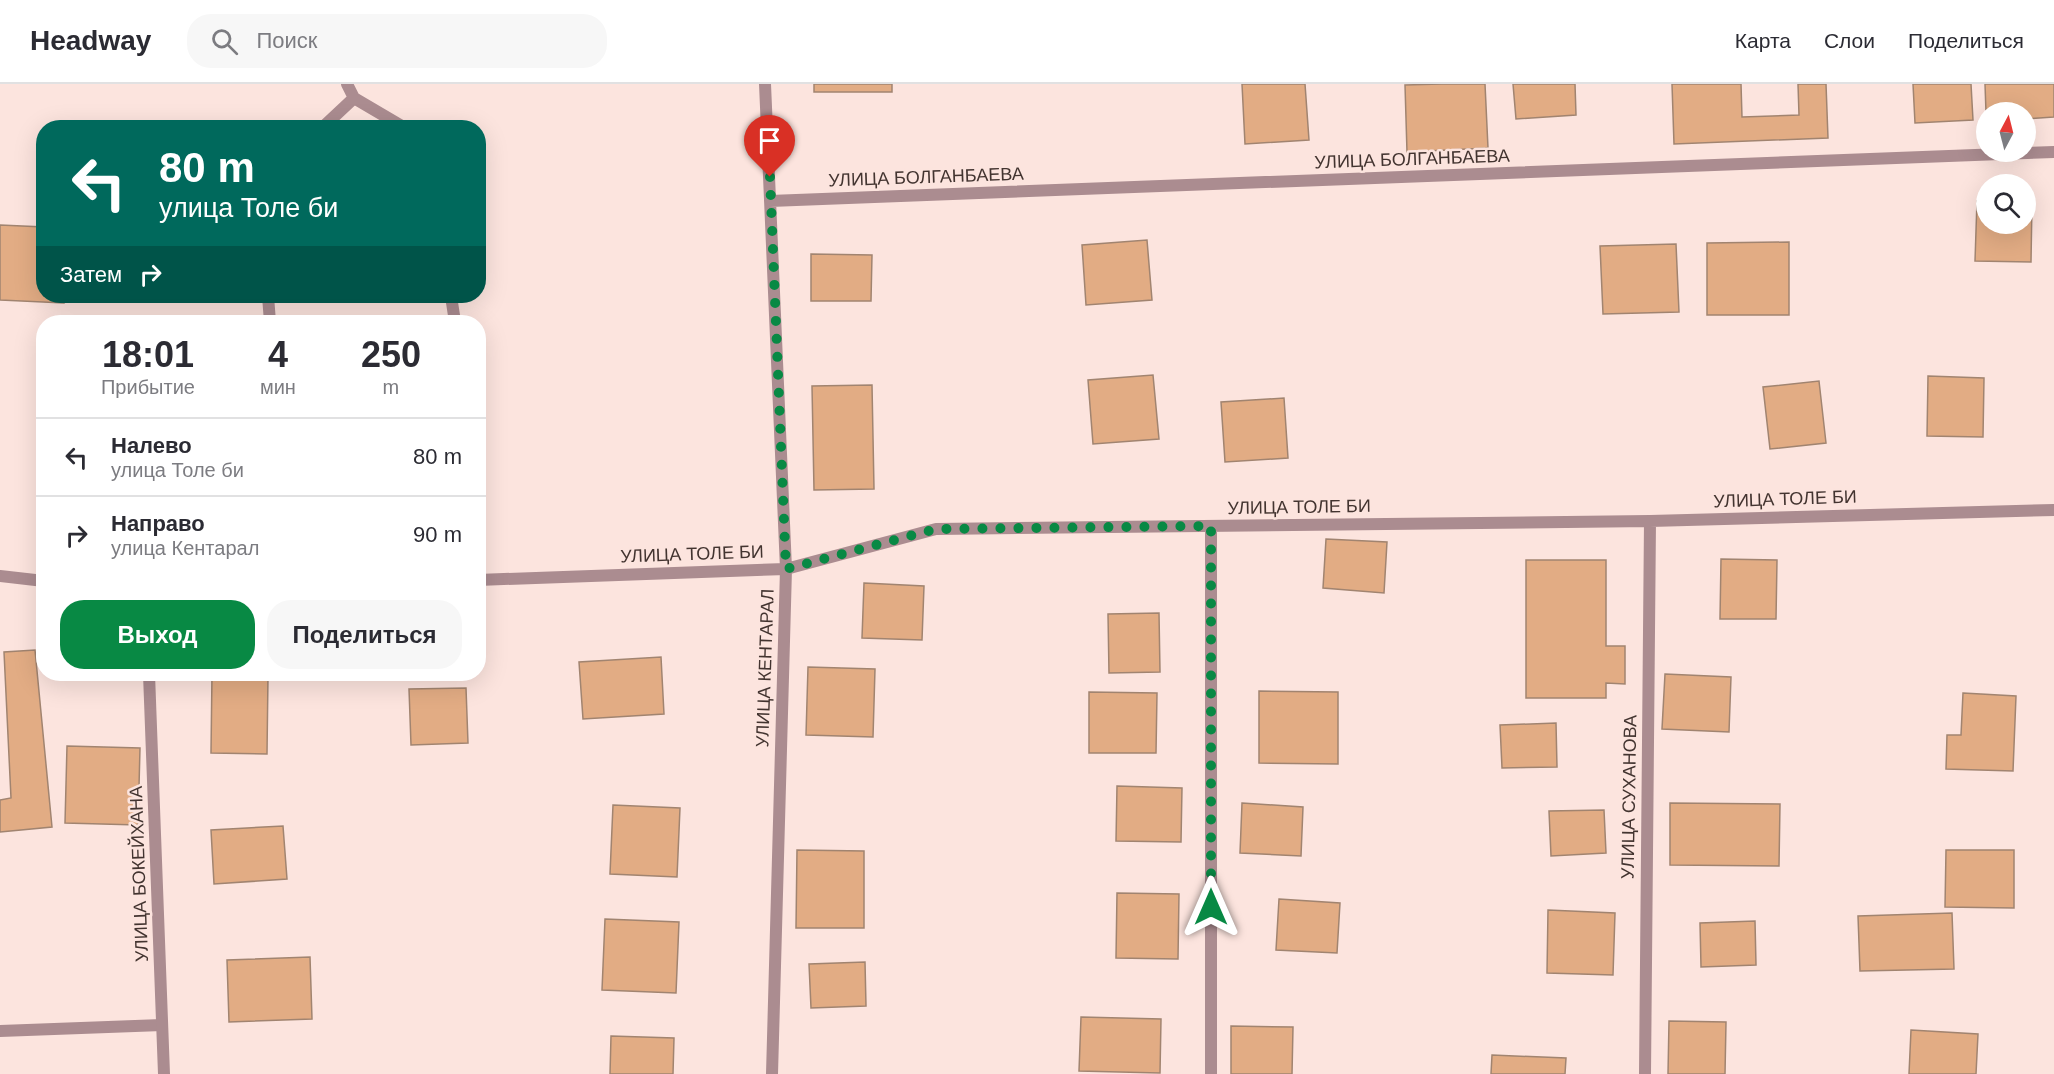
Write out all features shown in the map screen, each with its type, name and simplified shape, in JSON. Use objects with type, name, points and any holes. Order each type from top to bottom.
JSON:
[{"type":"street","points":[[347,84],[354,99],[391,120]]},
{"type":"street","name":"УЛИЦА КЕНТАРАЛ","points":[[765,84],[786,569],[772,1074]]},
{"type":"street","points":[[331,120],[354,99]]},
{"type":"street","name":"УЛИЦА БОЛГАНБАЕВА","points":[[770,201],[2054,152]]},
{"type":"street","name":"УЛИЦА ТОЛЕ БИ","points":[[486,580],[786,569],[936,529],[1650,521],[2054,510]]},
{"type":"street","name":"УЛИЦА СУХАНОВА","points":[[1645,1074],[1650,521]]},
{"type":"street","points":[[1210,1074],[1211,526]]},
{"type":"street","points":[[0,576],[36,579]]},
{"type":"street","name":"УЛИЦА БОКЕЙХАНА","points":[[149,681],[164,1074]]},
{"type":"street","points":[[0,1031],[162,1024]]},
{"type":"building","points":[[814,84],[892,84],[892,92],[814,92]]},
{"type":"building","points":[[1242,84],[1305,84],[1309,140],[1245,144]]},
{"type":"building","points":[[1485,84],[1488,148],[1407,152],[1405,85]]},
{"type":"building","points":[[1513,84],[1575,84],[1576,115],[1516,119]]},
{"type":"building","points":[[1672,84],[1741,84],[1742,117],[1799,115],[1798,84],[1826,84],[1828,138],[1674,144]]},
{"type":"building","points":[[1913,84],[1971,84],[1973,120],[1915,123]]},
{"type":"building","points":[[1985,84],[2054,84],[2054,117],[2036,118],[2036,102],[1986,102]]},
{"type":"building","points":[[0,225],[36,227],[36,302],[0,300]]},
{"type":"building","points":[[1976,231],[1976,234],[2031,234],[2031,262],[1975,261]]},
{"type":"building","points":[[1147,240],[1152,300],[1086,305],[1082,245]]},
{"type":"building","points":[[1789,242],[1789,315],[1707,315],[1707,243]]},
{"type":"building","points":[[1676,244],[1679,312],[1603,314],[1600,246]]},
{"type":"building","points":[[811,254],[872,255],[871,301],[811,301]]},
{"type":"building","points":[[1153,375],[1159,439],[1093,444],[1088,380]]},
{"type":"building","points":[[1928,376],[1984,378],[1983,437],[1927,436]]},
{"type":"building","points":[[1819,381],[1826,443],[1770,449],[1763,387]]},
{"type":"building","points":[[872,385],[874,489],[814,490],[812,386]]},
{"type":"building","points":[[1284,398],[1288,458],[1225,462],[1221,402]]},
{"type":"building","points":[[1326,539],[1387,542],[1384,593],[1323,588]]},
{"type":"building","points":[[1721,559],[1777,560],[1776,619],[1720,619]]},
{"type":"building","points":[[1526,560],[1606,560],[1606,646],[1625,646],[1625,684],[1606,683],[1606,698],[1526,698]]},
{"type":"building","points":[[864,583],[924,586],[922,640],[862,638]]},
{"type":"building","points":[[1159,613],[1160,672],[1109,673],[1108,614]]},
{"type":"building","points":[[35,650],[36,681],[38,681],[52,827],[0,832],[0,800],[11,798],[4,652]]},
{"type":"building","points":[[661,657],[664,714],[583,719],[579,662]]},
{"type":"building","points":[[808,667],[875,669],[873,737],[806,735]]},
{"type":"building","points":[[1665,674],[1731,677],[1729,732],[1662,729]]},
{"type":"building","points":[[212,681],[268,681],[267,754],[211,753]]},
{"type":"building","points":[[466,688],[468,743],[411,745],[409,689]]},
{"type":"building","points":[[1259,691],[1338,692],[1338,764],[1259,763]]},
{"type":"building","points":[[1089,692],[1157,693],[1156,753],[1089,753]]},
{"type":"building","points":[[1963,693],[2016,696],[2013,771],[1946,769],[1947,735],[1961,735]]},
{"type":"building","points":[[1556,723],[1557,767],[1502,768],[1500,725]]},
{"type":"building","points":[[67,746],[140,748],[138,825],[65,823]]},
{"type":"building","points":[[1117,786],[1182,788],[1181,842],[1116,841]]},
{"type":"building","points":[[1242,803],[1303,807],[1301,856],[1240,853]]},
{"type":"building","points":[[1670,803],[1780,804],[1779,866],[1670,865]]},
{"type":"building","points":[[613,805],[680,808],[677,877],[610,874]]},
{"type":"building","points":[[1604,810],[1606,853],[1551,856],[1549,811]]},
{"type":"building","points":[[283,826],[287,879],[214,884],[211,830]]},
{"type":"building","points":[[797,850],[864,851],[864,928],[796,928]]},
{"type":"building","points":[[1946,850],[2014,850],[2014,908],[1945,907]]},
{"type":"building","points":[[1117,893],[1179,894],[1178,959],[1116,958]]},
{"type":"building","points":[[1279,899],[1340,903],[1337,953],[1276,950]]},
{"type":"building","points":[[1548,910],[1615,913],[1613,975],[1547,973]]},
{"type":"building","points":[[1952,913],[1954,969],[1860,971],[1858,916]]},
{"type":"building","points":[[605,919],[679,922],[676,993],[602,990]]},
{"type":"building","points":[[1755,921],[1756,965],[1701,967],[1700,923]]},
{"type":"building","points":[[310,957],[312,1019],[229,1022],[227,960]]},
{"type":"building","points":[[865,962],[866,1006],[811,1008],[809,964]]},
{"type":"building","points":[[1081,1017],[1161,1019],[1160,1073],[1079,1071]]},
{"type":"building","points":[[1669,1021],[1726,1022],[1725,1074],[1668,1074]]},
{"type":"building","points":[[1231,1026],[1293,1027],[1292,1074],[1231,1074]]},
{"type":"building","points":[[1911,1030],[1978,1034],[1976,1074],[1909,1074]]},
{"type":"building","points":[[611,1036],[674,1038],[673,1074],[610,1074]]},
{"type":"building","points":[[1492,1055],[1566,1058],[1565,1074],[1491,1074]]},
{"type":"route","points":[[770,177],[786,569],[936,529],[1211,526],[1211,907]]}]
